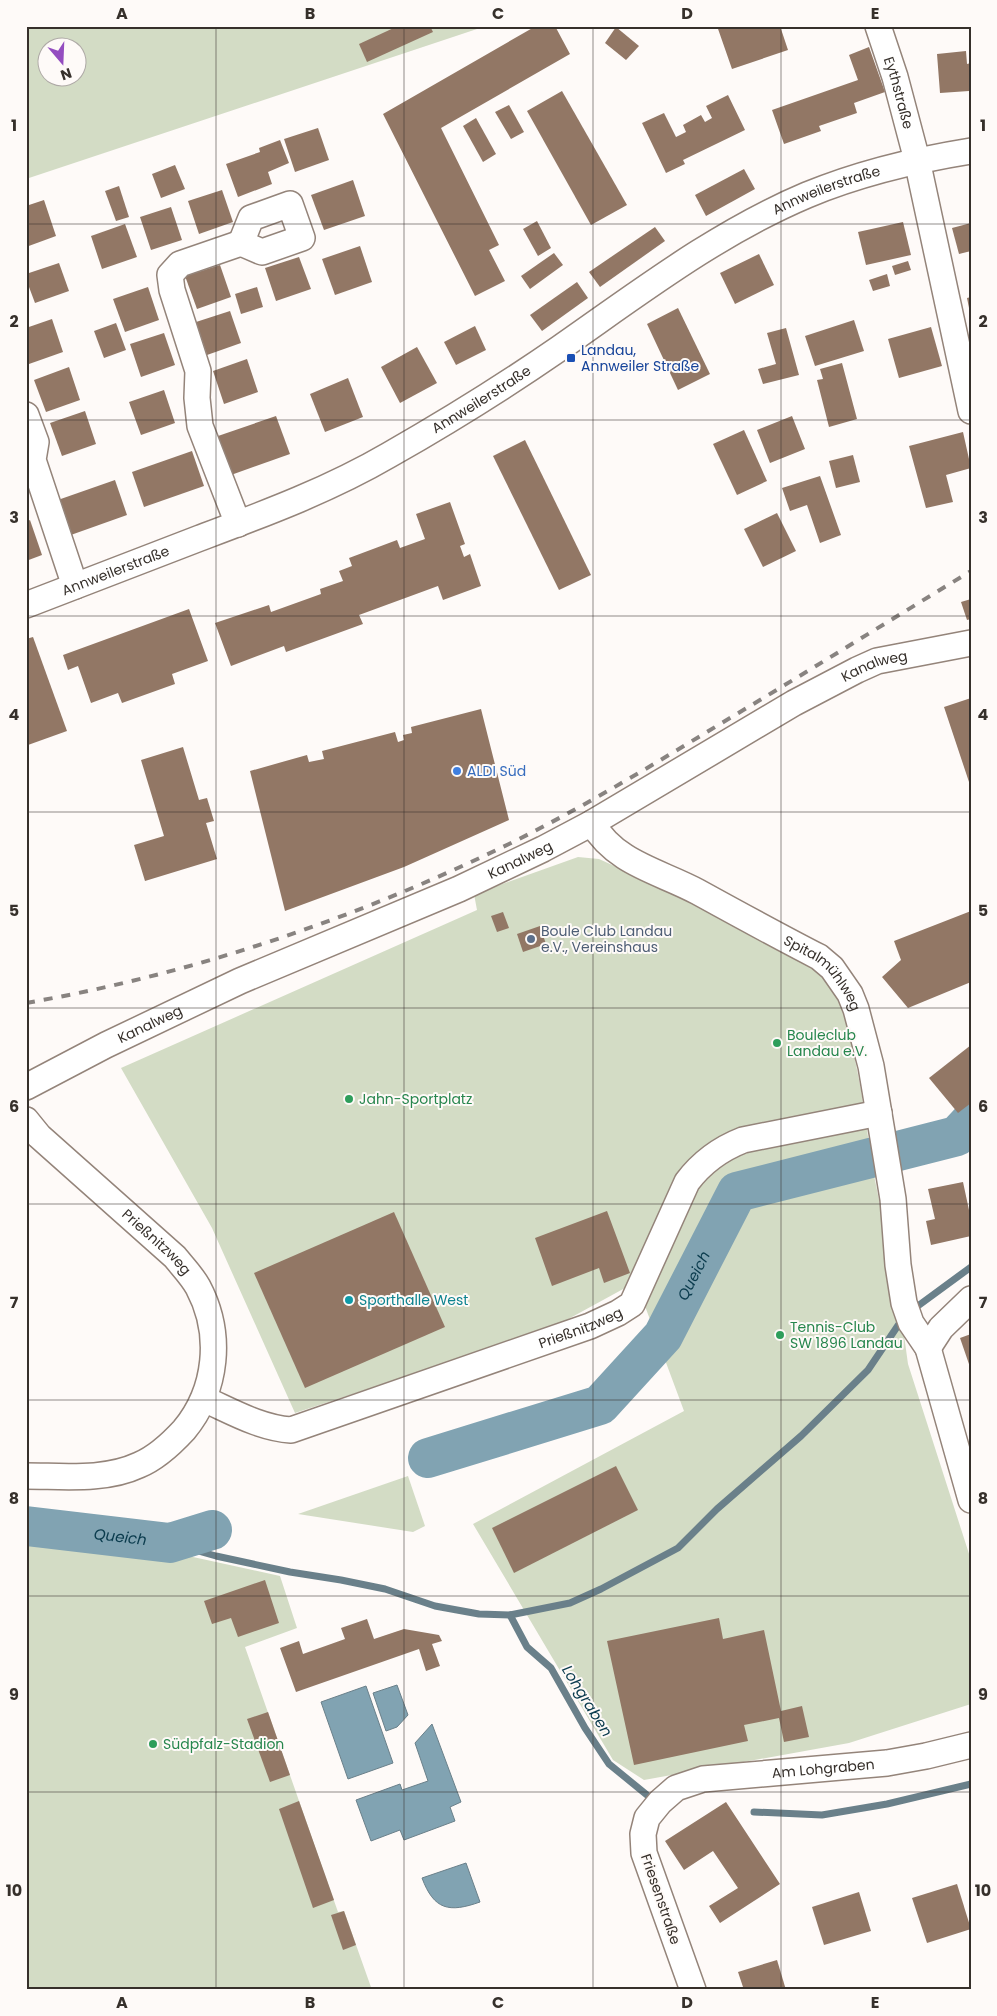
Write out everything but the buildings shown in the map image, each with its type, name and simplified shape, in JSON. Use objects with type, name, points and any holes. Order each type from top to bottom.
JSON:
[{"type":"street","name":"Eythstraße","points":[[885,28],[895,77],[917,160]]},
{"type":"street","name":"Annweilerstraße","points":[[26,605],[238,524],[330,486],[391,454],[530,368],[685,260],[734,231],[815,192],[917,160],[971,151]]},
{"type":"street","points":[[917,160],[971,411]]},
{"type":"street","points":[[238,524],[200,426],[197,398],[198,372],[172,290],[170,274],[180,264],[241,243]]},
{"type":"street","points":[[26,415],[36,442],[33,460],[75,586]]},
{"type":"street","name":"Kanalweg","points":[[26,1087],[150,1022],[240,981],[459,889],[543,849],[592,823],[794,703],[857,670],[877,661],[971,643]]},
{"type":"street","name":"Spitalmühlweg","points":[[592,823],[606,843],[625,858],[695,890],[818,958],[832,968],[850,994],[856,1009],[871,1066],[893,1199],[900,1285],[906,1312],[928,1348],[971,1500]]},
{"type":"street","name":"Prießnitzweg","points":[[26,1120],[39,1136],[175,1257],[198,1287],[208,1310],[213,1330],[214,1350],[213,1369],[204,1399],[193,1418],[179,1435],[160,1452],[140,1465],[95,1476],[26,1476]]},
{"type":"street","name":"Prießnitzweg","points":[[204,1399],[262,1424],[291,1430],[590,1326],[632,1304],[687,1182],[694,1172],[711,1157],[726,1147],[743,1140],[880,1122]]},
{"type":"street","points":[[928,1348],[941,1328],[971,1300]]},
{"type":"street","name":"Am Lohgraben","points":[[676,1788],[703,1779],[887,1763],[971,1745]]},
{"type":"street","name":"Friesenstraße","points":[[676,1788],[660,1802],[647,1818],[643,1834],[644,1853],[693,1990]]},
{"type":"green space","points":[[26,26],[486,26],[26,179]]},
{"type":"green space","points":[[578,857],[599,859],[768,936],[829,971],[845,1009],[861,1090],[873,1170],[900,1306],[908,1364],[971,1560],[971,1704],[849,1743],[644,1780],[613,1760],[473,1524],[684,1411],[636,1282],[550,1329],[295,1413],[212,1228],[121,1068],[477,910],[474,894]]},
{"type":"green space","points":[[408,1476],[425,1526],[413,1532],[298,1514]]},
{"type":"green space","name":"Südpfalz-Stadion","points":[[26,1533],[161,1550],[280,1576],[297,1628],[245,1647],[338,1912],[344,1911],[372,1990],[26,1990]]},
{"type":"water","points":[[397,1685],[408,1715],[397,1727],[386,1731],[373,1693]]},
{"type":"water","points":[[366,1686],[393,1763],[348,1779],[321,1702]]},
{"type":"water","points":[[432,1724],[461,1802],[450,1807],[455,1821],[404,1840],[400,1830],[371,1841],[356,1800],[400,1784],[402,1790],[428,1781],[415,1743]]},
{"type":"water","points":[[466,1863],[480,1902],[451,1908],[437,1903],[422,1878]]},
{"type":"waterway","name":"Queich","points":[[428,1458],[600,1405],[663,1336],[737,1192],[957,1136],[971,1121]]},
{"type":"waterway","points":[[911,1311],[971,1267]]},
{"type":"waterway","points":[[170,1543],[216,1556],[290,1572],[385,1589],[435,1606],[479,1614],[510,1615],[570,1603],[601,1589],[678,1548],[717,1509],[801,1436],[868,1370],[903,1318]]},
{"type":"waterway","name":"Queich","points":[[26,1526],[170,1543],[212,1530]]},
{"type":"waterway","name":"Lohgraben","points":[[510,1615],[527,1647],[551,1668],[585,1728],[609,1764],[647,1795]]},
{"type":"waterway","name":"Lohgraben","points":[[754,1812],[822,1815],[887,1804],[971,1784]]},
{"type":"railway","points":[[26,1003],[88,991],[212,959],[333,919],[451,871],[509,844],[616,786],[971,571]]},
{"type":"place","name":"Landau, Annweiler Straße","points":[[571,358]]},
{"type":"place","name":"ALDI Süd","points":[[457,771]]},
{"type":"place","name":"Boule Club Landau e.V., Vereinshaus","points":[[531,939]]},
{"type":"place","name":"Bouleclub Landau e.V.","points":[[777,1043]]},
{"type":"place","name":"Jahn-Sportplatz","points":[[349,1099]]},
{"type":"place","name":"Sporthalle West","points":[[349,1300]]},
{"type":"place","name":"Tennis-Club SW 1896 Landau","points":[[780,1335]]},
{"type":"place","name":"Südpfalz-Stadion","points":[[153,1744]]}]
